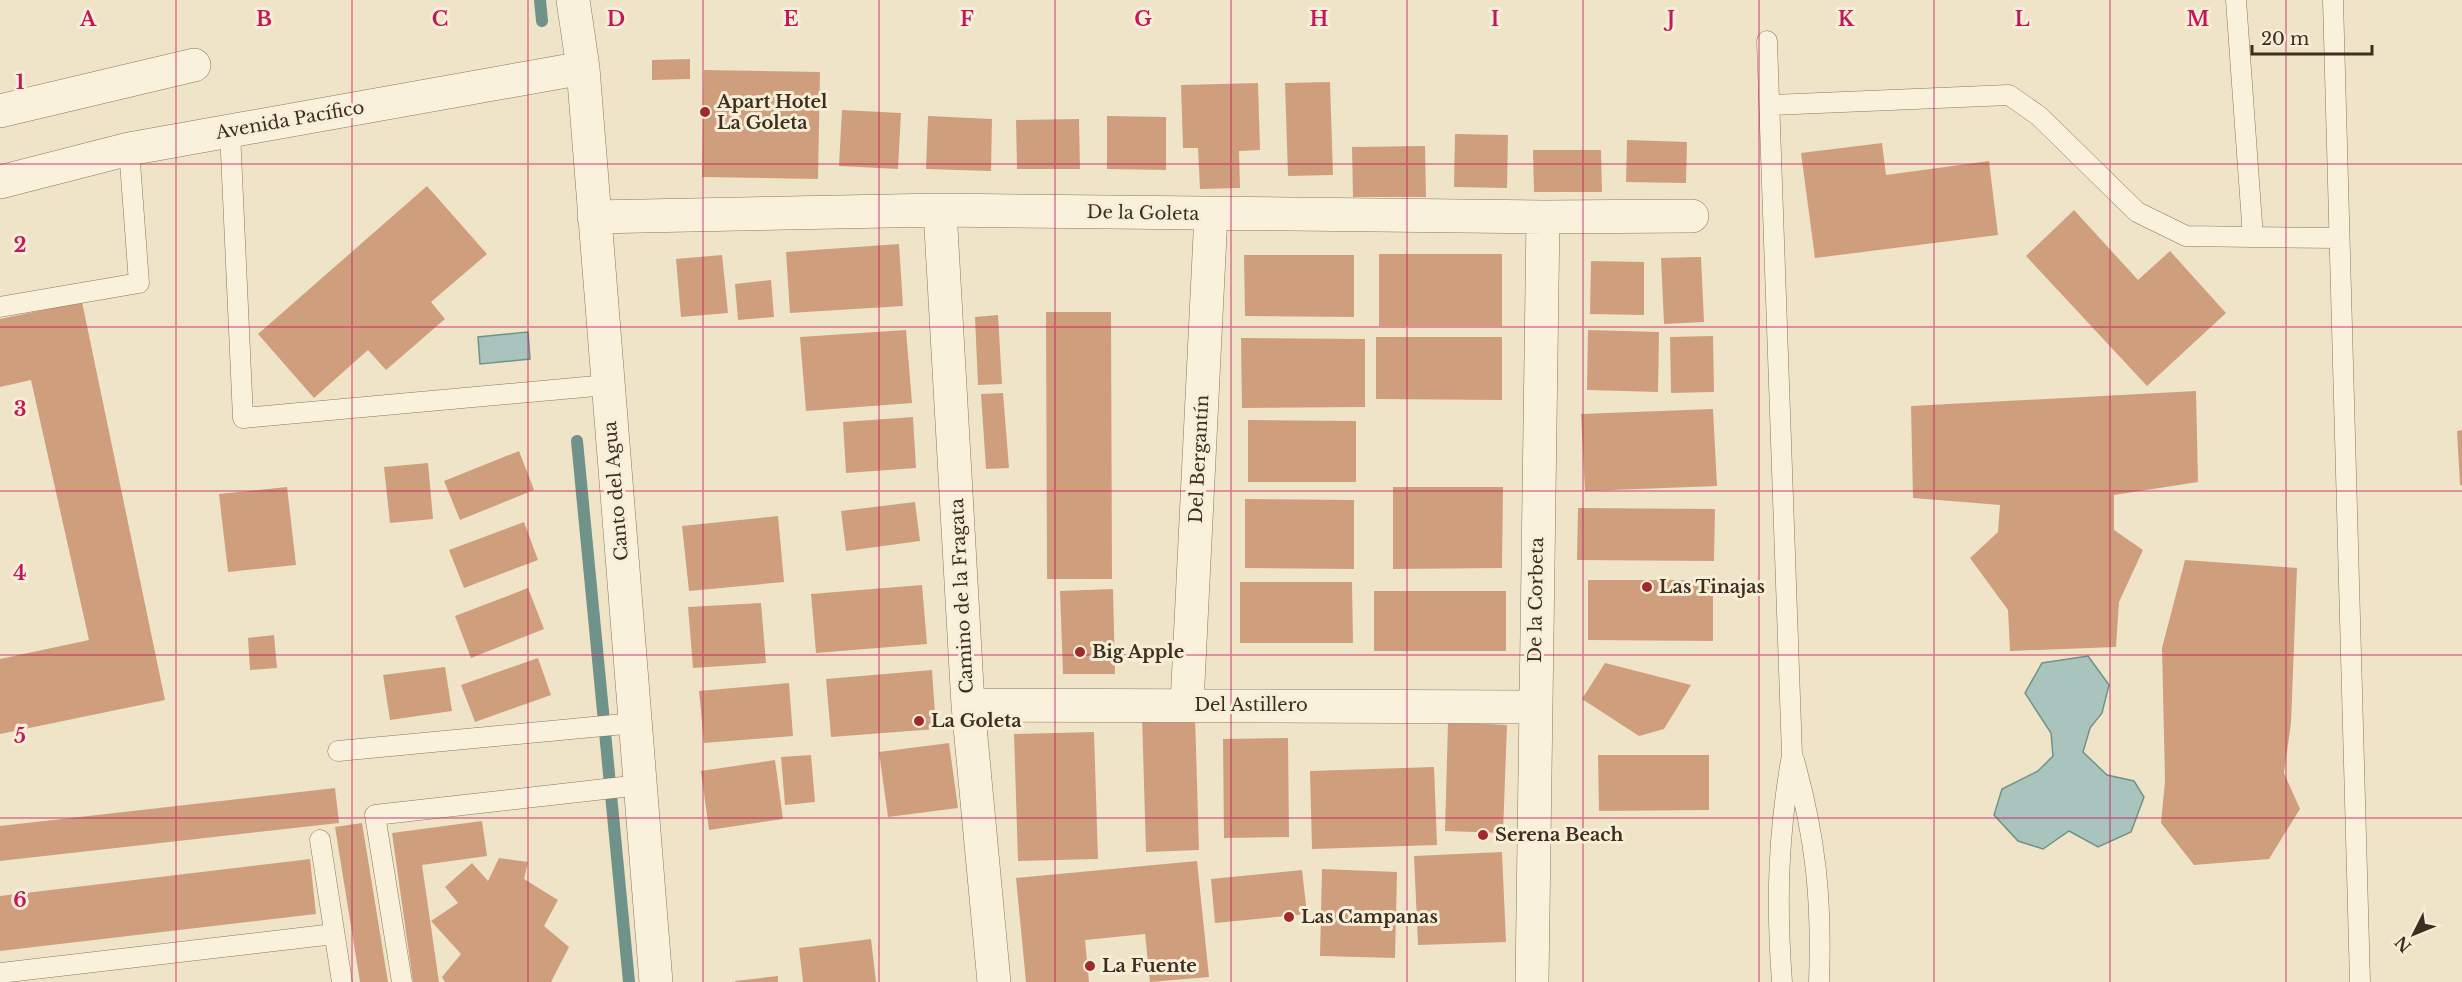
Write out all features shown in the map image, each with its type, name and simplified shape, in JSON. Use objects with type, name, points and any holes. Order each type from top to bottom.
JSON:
[{"type":"street","name":"Canto del Agua","points":[[573,0],[583,68],[607,385],[628,724],[656,982]]},
{"type":"street","points":[[0,111],[194,64]]},
{"type":"street","name":"Avenida Pacífico","points":[[0,182],[129,149],[583,68]]},
{"type":"street","name":"De la Goleta","points":[[594,217],[940,210],[1542,217],[1692,216]]},
{"type":"street","name":"Camino de la Fragata","points":[[940,210],[968,705],[994,982]]},
{"type":"street","name":"Del Bergantín","points":[[1187,704],[1211,214]]},
{"type":"street","name":"De la Corbeta","points":[[1532,982],[1542,217]]},
{"type":"street","name":"Del Astillero","points":[[968,705],[1534,707]]},
{"type":"lane","points":[[2236,0],[2253,237]]},
{"type":"lane","points":[[2333,0],[2360,982]]},
{"type":"lane","points":[[1767,41],[1792,755],[1813,840],[1817,873],[1821,935],[1819,982]]},
{"type":"lane","points":[[1770,105],[2009,95],[2039,116],[2138,212],[2186,236],[2339,238]]},
{"type":"lane","points":[[230,131],[243,418],[607,385]]},
{"type":"lane","points":[[0,307],[139,283],[129,149]]},
{"type":"lane","points":[[338,751],[628,724]]},
{"type":"lane","points":[[1782,982],[1777,921],[1779,855],[1783,804],[1792,755]]},
{"type":"lane","points":[[402,982],[375,815],[634,786]]},
{"type":"lane","points":[[320,840],[342,982]]},
{"type":"lane","points":[[0,973],[334,934]]},
{"type":"water","points":[[528,332],[530,359],[480,364],[478,337]]},
{"type":"water","points":[[2088,656],[2109,685],[2102,713],[2090,728],[2083,752],[2107,775],[2134,781],[2144,797],[2131,832],[2098,847],[2069,831],[2043,849],[2018,841],[1994,815],[2002,789],[2038,771],[2053,756],[2051,733],[2025,693],[2042,663]]},
{"type":"building","points":[[690,59],[690,79],[652,80],[652,60]]},
{"type":"building","points":[[704,70],[820,72],[818,179],[702,177]]},
{"type":"building","points":[[1330,82],[1333,175],[1288,176],[1285,83]]},
{"type":"building","points":[[1258,83],[1260,150],[1239,151],[1240,188],[1200,189],[1198,148],[1183,148],[1181,85]]},
{"type":"building","points":[[842,110],[901,113],[898,169],[839,166]]},
{"type":"building","points":[[928,116],[992,119],[991,171],[926,169]]},
{"type":"building","points":[[1107,116],[1166,117],[1166,170],[1107,169]]},
{"type":"building","points":[[1079,119],[1080,169],[1017,169],[1016,120]]},
{"type":"building","points":[[1455,134],[1508,135],[1507,188],[1454,187]]},
{"type":"building","points":[[1627,140],[1687,142],[1686,183],[1626,182]]},
{"type":"building","points":[[1882,143],[1886,175],[1989,161],[1998,235],[1815,258],[1801,153]]},
{"type":"building","points":[[1425,146],[1426,197],[1353,197],[1352,147]]},
{"type":"building","points":[[1533,150],[1601,150],[1602,192],[1534,192]]},
{"type":"building","points":[[427,186],[487,254],[431,302],[445,319],[386,370],[368,350],[314,398],[258,334]]},
{"type":"building","points":[[2074,210],[2138,280],[2170,251],[2226,313],[2147,386],[2026,256]]},
{"type":"building","points":[[899,244],[903,306],[790,313],[786,252]]},
{"type":"building","points":[[1379,254],[1502,254],[1502,326],[1379,326]]},
{"type":"building","points":[[722,255],[728,313],[681,317],[676,259]]},
{"type":"building","points":[[1244,255],[1354,255],[1354,317],[1245,316]]},
{"type":"building","points":[[1701,257],[1704,322],[1664,324],[1661,258]]},
{"type":"building","points":[[1591,261],[1644,262],[1644,315],[1590,314]]},
{"type":"building","points":[[771,280],[774,317],[738,320],[735,284]]},
{"type":"building","points":[[82,302],[165,700],[0,734],[0,659],[89,640],[31,380],[0,387],[0,319]]},
{"type":"building","points":[[1046,312],[1111,312],[1112,579],[1047,579]]},
{"type":"building","points":[[998,315],[1002,384],[978,385],[975,317]]},
{"type":"building","points":[[906,330],[912,403],[806,411],[800,337]]},
{"type":"building","points":[[1588,330],[1659,332],[1658,392],[1587,390]]},
{"type":"building","points":[[1713,336],[1714,392],[1671,393],[1670,337]]},
{"type":"building","points":[[1376,337],[1502,337],[1502,400],[1376,399]]},
{"type":"building","points":[[1241,338],[1365,339],[1365,407],[1242,408]]},
{"type":"building","points":[[2196,391],[2198,482],[2114,495],[2114,530],[2143,550],[2119,602],[2116,647],[2010,651],[2008,610],[1970,558],[1998,532],[2000,505],[1913,498],[1911,406]]},
{"type":"building","points":[[1003,393],[1009,468],[986,469],[981,394]]},
{"type":"building","points":[[1713,409],[1717,486],[1585,491],[1581,414]]},
{"type":"building","points":[[913,417],[916,468],[846,473],[843,422]]},
{"type":"building","points":[[1248,420],[1356,421],[1356,482],[1248,482]]},
{"type":"building","points":[[2462,430],[2462,485],[2460,485],[2457,431]]},
{"type":"building","points":[[519,451],[534,490],[460,520],[444,481]]},
{"type":"building","points":[[428,463],[433,519],[390,523],[384,467]]},
{"type":"building","points":[[287,487],[296,565],[228,572],[219,494]]},
{"type":"building","points":[[1393,487],[1503,487],[1502,568],[1393,569]]},
{"type":"building","points":[[1245,499],[1354,500],[1354,569],[1245,568]]},
{"type":"building","points":[[915,502],[920,541],[846,551],[841,511]]},
{"type":"building","points":[[1578,508],[1715,509],[1714,561],[1577,560]]},
{"type":"building","points":[[778,516],[784,582],[689,591],[682,526]]},
{"type":"building","points":[[524,522],[538,560],[464,588],[449,550]]},
{"type":"building","points":[[2185,560],[2297,568],[2291,723],[2284,773],[2300,809],[2269,859],[2194,865],[2161,823],[2165,781],[2162,648]]},
{"type":"building","points":[[1588,580],[1713,580],[1713,641],[1588,640]]},
{"type":"building","points":[[1240,582],[1352,582],[1353,643],[1240,643]]},
{"type":"building","points":[[922,585],[927,644],[816,653],[811,594]]},
{"type":"building","points":[[528,588],[544,629],[471,658],[455,616]]},
{"type":"building","points":[[1113,589],[1115,674],[1063,674],[1060,591]]},
{"type":"building","points":[[1374,591],[1506,591],[1506,651],[1374,651]]},
{"type":"building","points":[[761,603],[766,663],[693,668],[688,607]]},
{"type":"building","points":[[274,635],[277,668],[250,670],[248,638]]},
{"type":"building","points":[[538,658],[551,695],[475,722],[461,685]]},
{"type":"building","points":[[1605,663],[1691,685],[1664,729],[1639,736],[1582,699]]},
{"type":"building","points":[[445,667],[452,711],[390,720],[383,675]]},
{"type":"building","points":[[932,670],[936,729],[831,737],[826,679]]},
{"type":"building","points":[[789,683],[793,736],[704,743],[699,691]]},
{"type":"building","points":[[1195,715],[1199,850],[1146,852],[1142,716]]},
{"type":"building","points":[[1448,722],[1507,725],[1503,833],[1445,831]]},
{"type":"building","points":[[1094,732],[1098,859],[1018,861],[1014,734]]},
{"type":"building","points":[[1288,738],[1289,837],[1224,838],[1223,739]]},
{"type":"building","points":[[949,743],[958,808],[888,817],[879,752]]},
{"type":"building","points":[[811,755],[815,802],[785,805],[781,757]]},
{"type":"building","points":[[1598,755],[1709,755],[1709,810],[1599,811]]},
{"type":"building","points":[[775,760],[783,819],[709,830],[701,771]]},
{"type":"building","points":[[1434,767],[1437,845],[1312,849],[1310,771]]},
{"type":"building","points":[[335,788],[339,823],[0,861],[0,826]]},
{"type":"building","points":[[482,821],[487,856],[422,865],[439,982],[413,982],[392,833]]},
{"type":"building","points":[[362,823],[388,982],[360,982],[335,827]]},
{"type":"building","points":[[1502,852],[1506,942],[1418,945],[1414,856]]},
{"type":"building","points":[[499,858],[528,862],[524,879],[558,900],[544,926],[569,947],[551,982],[445,982],[442,977],[461,954],[431,921],[458,903],[445,887],[472,863],[488,881]]},
{"type":"building","points":[[310,859],[316,914],[0,951],[0,896]]},
{"type":"building","points":[[1197,861],[1209,977],[1150,982],[1145,934],[1085,940],[1089,982],[1026,982],[1016,878]]},
{"type":"building","points":[[1322,869],[1397,872],[1395,958],[1320,956]]},
{"type":"building","points":[[1302,870],[1307,914],[1215,923],[1211,879]]},
{"type":"building","points":[[871,939],[876,982],[803,982],[799,948]]},
{"type":"building","points":[[778,976],[778,982],[735,982],[735,981]]},
{"type":"waterway","points":[[540,0],[542,21]]},
{"type":"waterway","points":[[577,441],[629,982]]},
{"type":"place","name":"Apart Hotel La Goleta","points":[[705,112]]},
{"type":"place","name":"Las Tinajas","points":[[1647,587]]},
{"type":"place","name":"Big Apple","points":[[1080,652]]},
{"type":"place","name":"La Goleta","points":[[919,721]]},
{"type":"place","name":"Serena Beach","points":[[1483,835]]},
{"type":"place","name":"Las Campanas","points":[[1289,917]]},
{"type":"place","name":"La Fuente","points":[[1090,966]]}]
